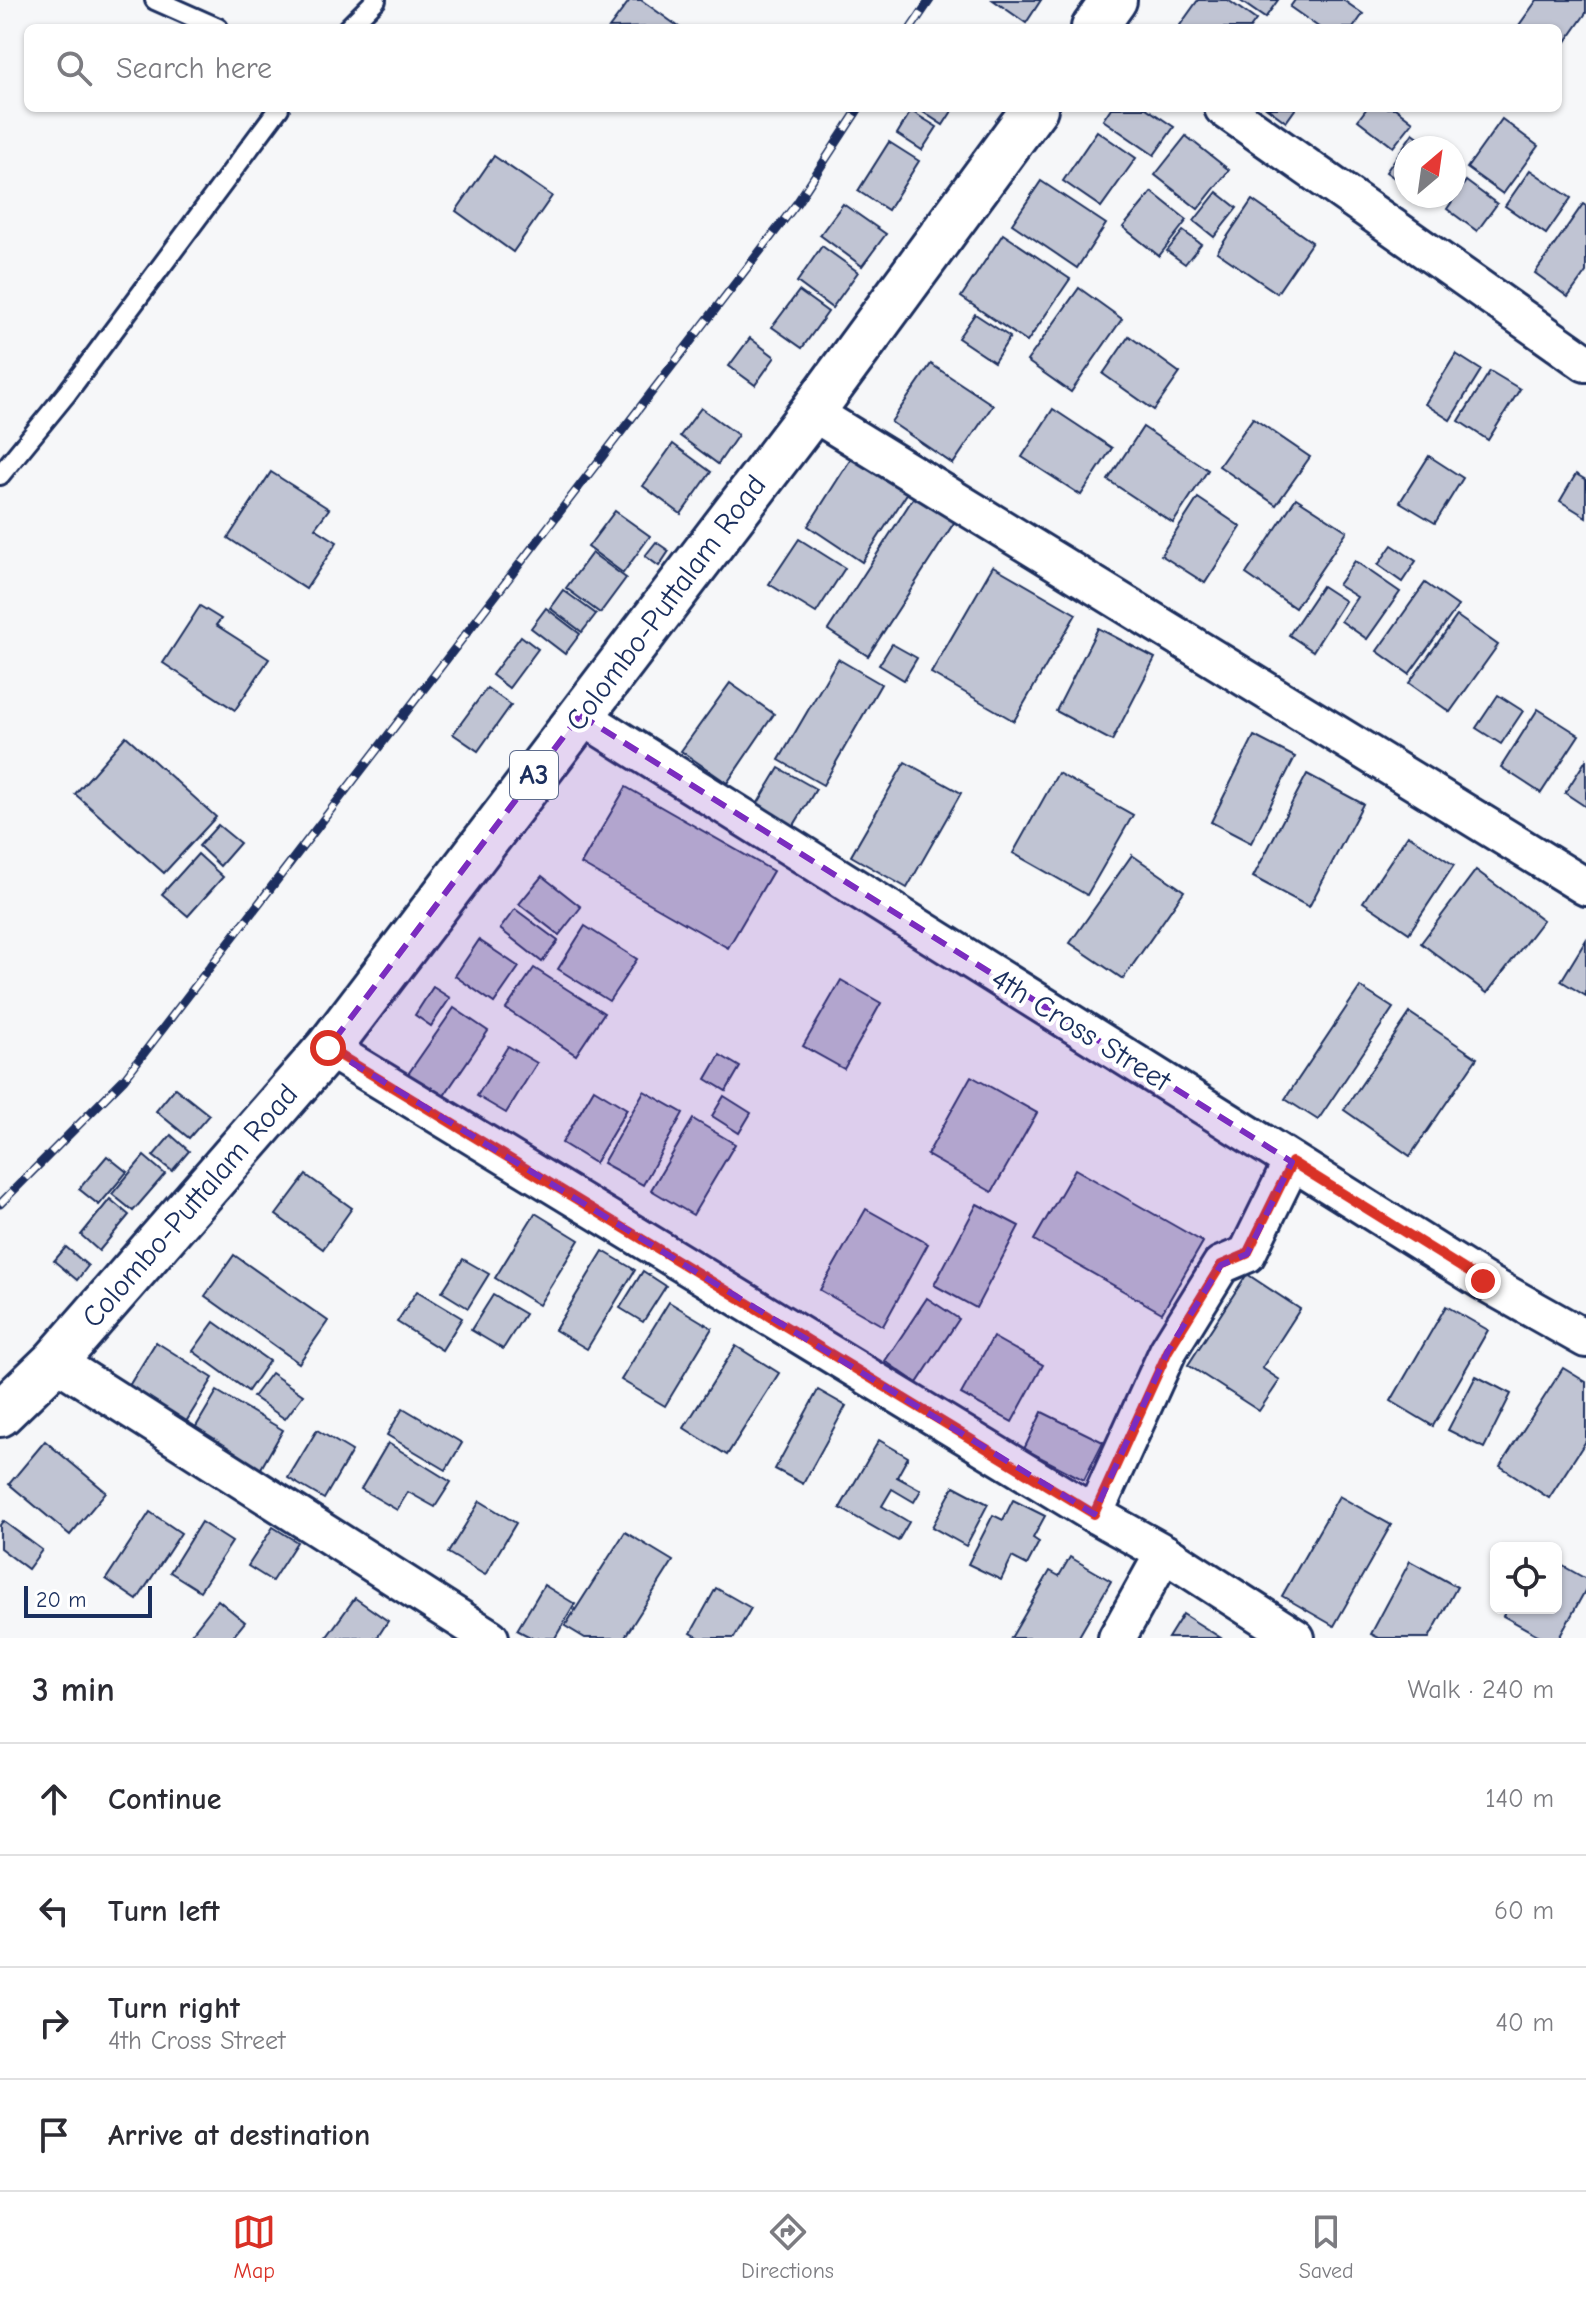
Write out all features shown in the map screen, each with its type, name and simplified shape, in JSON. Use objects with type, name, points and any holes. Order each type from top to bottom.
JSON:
[{"type":"highway","name":"Colombo-Puttalam Road","points":[[0,1414],[55,1361],[328,1048],[812,412],[1032,112]]},
{"type":"street","points":[[1229,112],[1586,363]]},
{"type":"street","points":[[812,412],[1586,887]]},
{"type":"street","name":"4th Cross Street","points":[[580,715],[1483,1281],[1586,1339]]},
{"type":"street","points":[[328,1048],[1094,1514],[1164,1553],[1296,1638]]},
{"type":"street","points":[[1094,1514],[1168,1351],[1221,1265],[1247,1254],[1292,1162]]},
{"type":"street","points":[[55,1361],[490,1638]]},
{"type":"street","points":[[1117,1638],[1164,1553]]},
{"type":"lane","points":[[155,0],[209,24]]},
{"type":"lane","points":[[352,24],[376,0]]},
{"type":"lane","points":[[0,475],[67,393],[276,112]]},
{"type":"highlighted area","points":[[580,715],[1292,1162],[1247,1254],[1221,1265],[1168,1351],[1094,1514],[328,1048]]},
{"type":"building","points":[[630,0],[641,0],[675,24],[612,24]]},
{"type":"building","points":[[993,0],[1041,0],[1026,23]]},
{"type":"building","points":[[1198,0],[1228,0],[1256,20],[1253,24],[1181,24]]},
{"type":"building","points":[[1239,0],[1278,0],[1265,18]]},
{"type":"building","points":[[1295,0],[1343,0],[1363,14],[1356,24],[1314,24],[1290,7]]},
{"type":"building","points":[[1537,0],[1586,0],[1586,13],[1562,47],[1562,24],[1520,24]]},
{"type":"building","points":[[910,112],[937,127],[922,150],[897,134]]},
{"type":"building","points":[[923,112],[951,112],[943,125]]},
{"type":"building","points":[[1108,112],[1152,112],[1174,127],[1154,155],[1103,120]]},
{"type":"building","points":[[1272,112],[1293,112],[1286,122]]},
{"type":"building","points":[[1364,112],[1400,112],[1413,122],[1402,136],[1394,136],[1393,147],[1358,120]]},
{"type":"building","points":[[1502,119],[1538,146],[1503,194],[1467,168]]},
{"type":"building","points":[[1097,131],[1136,158],[1101,207],[1063,181]]},
{"type":"building","points":[[1186,136],[1229,170],[1198,209],[1155,175]]},
{"type":"building","points":[[889,142],[919,161],[888,210],[858,191]]},
{"type":"building","points":[[494,156],[552,196],[513,252],[456,211]]},
{"type":"building","points":[[1394,160],[1394,178],[1386,172]]},
{"type":"building","points":[[1530,170],[1571,198],[1546,234],[1505,206]]},
{"type":"building","points":[[1041,181],[1106,224],[1077,268],[1012,224]]},
{"type":"building","points":[[1466,181],[1497,204],[1477,231],[1447,209],[1466,208]]},
{"type":"building","points":[[1152,192],[1187,220],[1159,256],[1123,227]]},
{"type":"building","points":[[1217,192],[1237,208],[1214,237],[1194,221]]},
{"type":"building","points":[[1252,200],[1312,242],[1277,293],[1217,252]]},
{"type":"building","points":[[843,204],[886,234],[862,266],[820,235]]},
{"type":"building","points":[[1583,204],[1586,206],[1586,272],[1568,297],[1535,273]]},
{"type":"building","points":[[1183,231],[1201,244],[1185,264],[1167,251]]},
{"type":"building","points":[[1003,234],[1070,279],[1027,342],[961,297]]},
{"type":"building","points":[[822,246],[858,272],[832,308],[797,282]]},
{"type":"building","points":[[1079,288],[1122,319],[1071,392],[1027,361]]},
{"type":"building","points":[[799,291],[828,312],[802,348],[772,327]]},
{"type":"building","points":[[975,314],[1010,337],[994,362],[958,338]]},
{"type":"building","points":[[1129,336],[1180,373],[1154,410],[1103,374]]},
{"type":"building","points":[[750,338],[775,357],[755,385],[729,366]]},
{"type":"building","points":[[1456,354],[1481,370],[1450,420],[1425,404]]},
{"type":"building","points":[[931,364],[993,405],[953,464],[891,422]]},
{"type":"building","points":[[1490,371],[1520,389],[1488,440],[1459,421]]},
{"type":"building","points":[[701,408],[738,435],[718,464],[680,436]]},
{"type":"building","points":[[1053,409],[1112,448],[1081,495],[1022,457]]},
{"type":"building","points":[[1253,418],[1310,457],[1276,505],[1219,466]]},
{"type":"building","points":[[1143,427],[1208,470],[1173,523],[1108,480]]},
{"type":"building","points":[[673,444],[711,472],[681,514],[643,486]]},
{"type":"building","points":[[854,454],[910,489],[862,562],[808,526]]},
{"type":"building","points":[[1429,456],[1463,478],[1435,523],[1400,502]]},
{"type":"building","points":[[271,472],[329,509],[315,528],[337,542],[306,589],[228,538]]},
{"type":"building","points":[[1576,474],[1586,480],[1586,517],[1560,501]]},
{"type":"building","points":[[919,489],[959,515],[868,656],[828,630]]},
{"type":"building","points":[[1198,498],[1241,527],[1205,583],[1161,555]]},
{"type":"building","points":[[1296,498],[1347,531],[1295,608],[1246,574]]},
{"type":"building","points":[[615,511],[650,536],[623,573],[588,547]]},
{"type":"building","points":[[799,539],[845,568],[816,613],[769,584]]},
{"type":"building","points":[[656,542],[669,551],[659,566],[645,556]]},
{"type":"building","points":[[1392,545],[1416,561],[1402,582],[1378,565]]},
{"type":"building","points":[[592,553],[626,578],[600,613],[566,588]]},
{"type":"building","points":[[1355,561],[1400,592],[1367,639],[1341,621],[1357,597],[1338,585]]},
{"type":"building","points":[[993,566],[1076,614],[1014,721],[931,673]]},
{"type":"building","points":[[1425,583],[1458,606],[1409,674],[1377,651]]},
{"type":"building","points":[[1322,586],[1345,601],[1313,651],[1289,635]]},
{"type":"building","points":[[563,590],[596,614],[582,632],[550,608]]},
{"type":"building","points":[[200,606],[221,619],[216,625],[269,659],[235,710],[163,663]]},
{"type":"building","points":[[546,608],[580,634],[565,654],[531,628]]},
{"type":"building","points":[[1457,616],[1498,645],[1450,712],[1409,683]]},
{"type":"building","points":[[1098,628],[1155,658],[1112,741],[1056,711]]},
{"type":"building","points":[[521,636],[538,649],[509,688],[492,675]]},
{"type":"building","points":[[892,644],[917,658],[904,680],[879,665]]},
{"type":"building","points":[[838,659],[881,684],[823,785],[779,760]]},
{"type":"building","points":[[730,683],[774,714],[727,783],[681,751]]},
{"type":"building","points":[[487,688],[511,705],[478,751],[453,734]]},
{"type":"building","points":[[1498,695],[1523,711],[1501,744],[1476,728]]},
{"type":"building","points":[[1538,709],[1579,735],[1541,793],[1501,767]]},
{"type":"building","points":[[126,736],[216,817],[164,873],[75,794]]},
{"type":"building","points":[[1254,736],[1295,757],[1251,843],[1211,822]]},
{"type":"building","points":[[1586,760],[1586,807],[1565,793]]},
{"type":"building","points":[[905,762],[961,793],[907,888],[851,856]]},
{"type":"building","points":[[779,768],[816,789],[791,830],[755,808]]},
{"type":"building","points":[[1058,773],[1133,815],[1087,895],[1013,853]]},
{"type":"building","points":[[1307,774],[1363,804],[1309,907],[1253,877]]},
{"type":"building","points":[[626,787],[773,871],[728,948],[581,864]]},
{"type":"building","points":[[218,825],[240,843],[220,866],[199,846]]},
{"type":"building","points":[[1408,835],[1454,865],[1409,933],[1363,902]]},
{"type":"building","points":[[198,854],[223,877],[188,916],[162,894]]},
{"type":"building","points":[[1132,855],[1184,891],[1123,979],[1070,943]]},
{"type":"building","points":[[1476,870],[1543,920],[1487,993],[1421,943]]},
{"type":"building","points":[[542,876],[581,907],[559,935],[519,904]]},
{"type":"building","points":[[515,909],[558,941],[542,962],[500,929]]},
{"type":"building","points":[[585,926],[637,959],[609,1001],[558,969]]},
{"type":"building","points":[[479,940],[519,967],[494,1003],[455,976]]},
{"type":"building","points":[[1586,940],[1586,996],[1561,981]]},
{"type":"building","points":[[534,968],[604,1013],[576,1055],[506,1009]]},
{"type":"building","points":[[841,980],[881,1003],[844,1069],[803,1046]]},
{"type":"building","points":[[433,987],[450,998],[431,1026],[415,1015]]},
{"type":"building","points":[[1360,987],[1393,1008],[1318,1120],[1285,1099]]},
{"type":"building","points":[[454,1008],[488,1031],[441,1100],[406,1077]]},
{"type":"building","points":[[1410,1013],[1477,1058],[1410,1156],[1344,1110]]},
{"type":"building","points":[[508,1046],[537,1063],[506,1113],[477,1096]]},
{"type":"building","points":[[720,1055],[740,1067],[726,1091],[706,1079]]},
{"type":"building","points":[[971,1076],[1037,1113],[992,1192],[927,1155]]},
{"type":"building","points":[[175,1088],[209,1115],[189,1138],[156,1111]]},
{"type":"building","points":[[594,1089],[627,1109],[595,1163],[562,1143]]},
{"type":"building","points":[[644,1091],[683,1113],[643,1185],[603,1163]]},
{"type":"building","points":[[724,1096],[751,1113],[739,1133],[712,1116]]},
{"type":"building","points":[[693,1119],[735,1144],[693,1215],[651,1190]]},
{"type":"building","points":[[171,1135],[189,1151],[172,1171],[153,1156]]},
{"type":"building","points":[[107,1156],[127,1172],[99,1205],[79,1189]]},
{"type":"building","points":[[144,1156],[165,1174],[133,1211],[112,1194]]},
{"type":"building","points":[[1075,1169],[1203,1242],[1162,1313],[1034,1240]]},
{"type":"building","points":[[306,1175],[352,1208],[323,1249],[276,1215]]},
{"type":"building","points":[[110,1199],[129,1215],[99,1251],[81,1235]]},
{"type":"building","points":[[977,1204],[1019,1226],[976,1308],[934,1285]]},
{"type":"building","points":[[866,1209],[928,1244],[883,1326],[820,1290]]},
{"type":"building","points":[[535,1213],[579,1240],[539,1305],[495,1278]]},
{"type":"building","points":[[66,1247],[88,1266],[77,1280],[54,1261]]},
{"type":"building","points":[[603,1251],[635,1270],[587,1349],[555,1330]]},
{"type":"building","points":[[234,1255],[328,1321],[299,1363],[205,1296]]},
{"type":"building","points":[[463,1259],[489,1274],[468,1308],[442,1292]]},
{"type":"building","points":[[643,1271],[666,1286],[643,1322],[620,1308]]},
{"type":"building","points":[[1247,1274],[1300,1309],[1262,1368],[1280,1380],[1259,1411],[1188,1365]]},
{"type":"building","points":[[417,1291],[462,1318],[442,1350],[397,1322]]},
{"type":"building","points":[[493,1295],[525,1314],[503,1349],[471,1330]]},
{"type":"building","points":[[927,1298],[959,1319],[917,1383],[885,1361]]},
{"type":"building","points":[[669,1302],[712,1328],[665,1406],[621,1380]]},
{"type":"building","points":[[1446,1306],[1488,1330],[1433,1426],[1391,1401]]},
{"type":"building","points":[[214,1322],[269,1361],[248,1391],[193,1351]]},
{"type":"building","points":[[993,1337],[1043,1365],[1012,1422],[961,1394]]},
{"type":"building","points":[[156,1342],[213,1378],[184,1425],[127,1389]]},
{"type":"building","points":[[736,1346],[779,1373],[727,1455],[684,1428]]},
{"type":"building","points":[[1563,1368],[1586,1382],[1586,1441],[1549,1498],[1500,1466]]},
{"type":"building","points":[[271,1373],[303,1395],[285,1419],[253,1397]]},
{"type":"building","points":[[1476,1376],[1511,1394],[1484,1448],[1448,1430]]},
{"type":"building","points":[[818,1390],[846,1406],[803,1484],[775,1469]]},
{"type":"building","points":[[217,1391],[283,1430],[260,1470],[194,1430]]},
{"type":"building","points":[[403,1408],[462,1443],[446,1470],[387,1435]]},
{"type":"building","points":[[1042,1412],[1103,1442],[1084,1480],[1024,1449]]},
{"type":"building","points":[[317,1430],[352,1451],[324,1499],[288,1478]]},
{"type":"building","points":[[879,1440],[908,1457],[897,1477],[921,1490],[914,1502],[892,1489],[882,1506],[909,1522],[898,1541],[840,1508]]},
{"type":"building","points":[[45,1441],[106,1492],[70,1535],[9,1484]]},
{"type":"building","points":[[388,1443],[451,1482],[435,1507],[408,1492],[397,1510],[361,1489]]},
{"type":"building","points":[[954,1486],[988,1504],[966,1546],[932,1527]]},
{"type":"building","points":[[1339,1496],[1391,1525],[1334,1626],[1282,1596]]},
{"type":"building","points":[[1013,1500],[1045,1516],[1033,1538],[1039,1542],[1027,1565],[1012,1557],[1001,1580],[968,1564],[993,1515],[1003,1520]]},
{"type":"building","points":[[480,1501],[516,1523],[485,1575],[448,1553]]},
{"type":"building","points":[[150,1512],[181,1533],[137,1600],[106,1579]]},
{"type":"building","points":[[3,1521],[42,1550],[28,1569],[0,1548],[0,1525]]},
{"type":"building","points":[[201,1522],[232,1542],[200,1591],[170,1572]]},
{"type":"building","points":[[273,1527],[297,1542],[272,1581],[248,1566]]},
{"type":"building","points":[[625,1532],[673,1561],[624,1638],[585,1638],[565,1626]]},
{"type":"building","points":[[1070,1557],[1111,1581],[1078,1638],[1011,1638],[1050,1571],[1059,1576]]},
{"type":"building","points":[[1410,1561],[1457,1587],[1429,1638],[1379,1638],[1371,1634]]},
{"type":"building","points":[[1562,1565],[1586,1579],[1586,1589],[1559,1638],[1543,1638],[1503,1616],[1562,1614]]},
{"type":"building","points":[[544,1585],[575,1604],[555,1638],[532,1638],[517,1630]]},
{"type":"building","points":[[716,1588],[751,1608],[734,1638],[700,1638],[691,1633]]},
{"type":"building","points":[[355,1598],[388,1621],[377,1638],[326,1638]]},
{"type":"building","points":[[218,1600],[245,1622],[232,1638],[188,1638]]},
{"type":"building","points":[[1183,1614],[1221,1638],[1168,1638]]},
{"type":"railway","points":[[914,24],[930,0]]},
{"type":"railway","points":[[0,1204],[124,1079],[797,203],[856,112]]},
{"type":"route","points":[[328,1048],[1094,1514],[1168,1351],[1221,1265],[1247,1254],[1292,1162],[1483,1281]]}]
